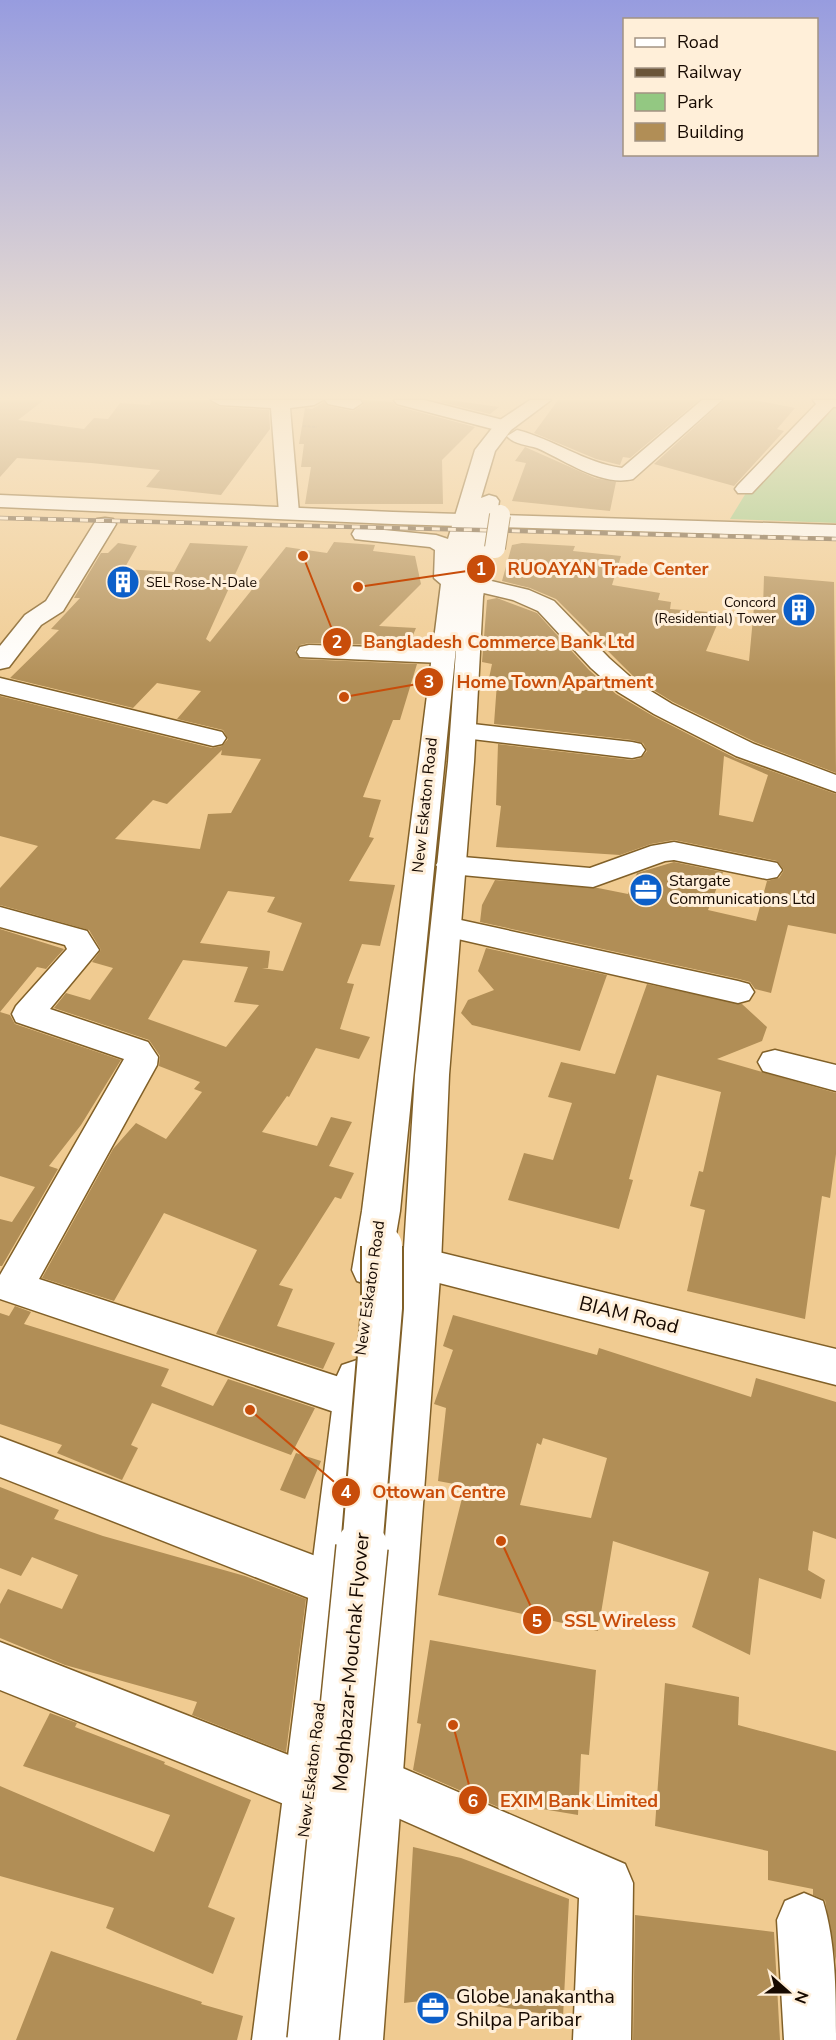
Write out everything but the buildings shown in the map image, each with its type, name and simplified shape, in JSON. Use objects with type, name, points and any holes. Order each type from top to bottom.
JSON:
[{"type":"main road","points":[[287,495],[289,513]]},
{"type":"main road","points":[[23,523],[363,534],[430,539],[446,548],[445,588],[474,545],[490,495]]},
{"type":"main road","points":[[0,501],[289,513],[474,545],[836,531]]},
{"type":"main road","points":[[0,662],[33,620],[55,606],[105,524]]},
{"type":"main road","points":[[363,534],[474,545],[836,549]]},
{"type":"main road","points":[[474,545],[521,596],[546,606],[600,663],[627,687],[663,710],[745,750],[836,784]]},
{"type":"main road","name":"New Eskaton Road","points":[[281,2040],[355,1400],[395,1240],[424,1165],[432,948],[451,650],[474,545]]},
{"type":"main road","points":[[309,652],[451,650]]},
{"type":"main road","name":"New Eskaton Road","points":[[354,2040],[377,1783],[395,1240],[384,1163],[451,865],[442,796],[464,731],[451,650]]},
{"type":"main road","points":[[0,686],[213,738]]},
{"type":"main road","points":[[464,731],[632,750]]},
{"type":"main road","points":[[451,865],[593,878],[661,852],[674,851],[767,870]]},
{"type":"main road","points":[[0,917],[76,938],[82,944],[83,950],[28,1014],[136,1051],[141,1057],[140,1065],[14,1287],[355,1400]]},
{"type":"main road","points":[[432,948],[738,992]]},
{"type":"main road","points":[[775,1062],[836,1078]]},
{"type":"main road","points":[[384,1163],[424,1165]]},
{"type":"main road","name":"BIAM Road","points":[[395,1240],[836,1367]]},
{"type":"main road","name":"Moghbazar-Mouchak Flyover","points":[[313,2040],[368,1489],[382,1308],[395,1240]]},
{"type":"main road","points":[[0,1457],[334,1585]]},
{"type":"main road","points":[[0,1666],[309,1788]]},
{"type":"main road","points":[[377,1783],[606,1883],[602,2040]]},
{"type":"main road","points":[[297,1890],[367,1900]]},
{"type":"main road","points":[[804,1920],[813,2040]]},
{"type":"green space","points":[[745,495],[836,495],[836,523],[730,519]]},
{"type":"railway","points":[[0,518],[836,539]]},
{"type":"place","name":"Bangladesh Commerce Bank Ltd","points":[[303,556]]},
{"type":"place","name":"SEL Rose-N-Dale","points":[[123,582]]},
{"type":"place","name":"RUOAYAN Trade Center","points":[[358,587]]},
{"type":"place","name":"Concord (Residential) Tower","points":[[799,610]]},
{"type":"place","name":"Home Town Apartment","points":[[344,697]]},
{"type":"place","name":"Stargate Communications Ltd","points":[[646,890]]},
{"type":"place","name":"Ottowan Centre","points":[[250,1410]]},
{"type":"place","name":"SSL Wireless","points":[[501,1541]]},
{"type":"place","name":"EXIM Bank Limited","points":[[453,1725]]},
{"type":"place","name":"Globe Janakantha Shilpa Paribar","points":[[433,2008]]}]
